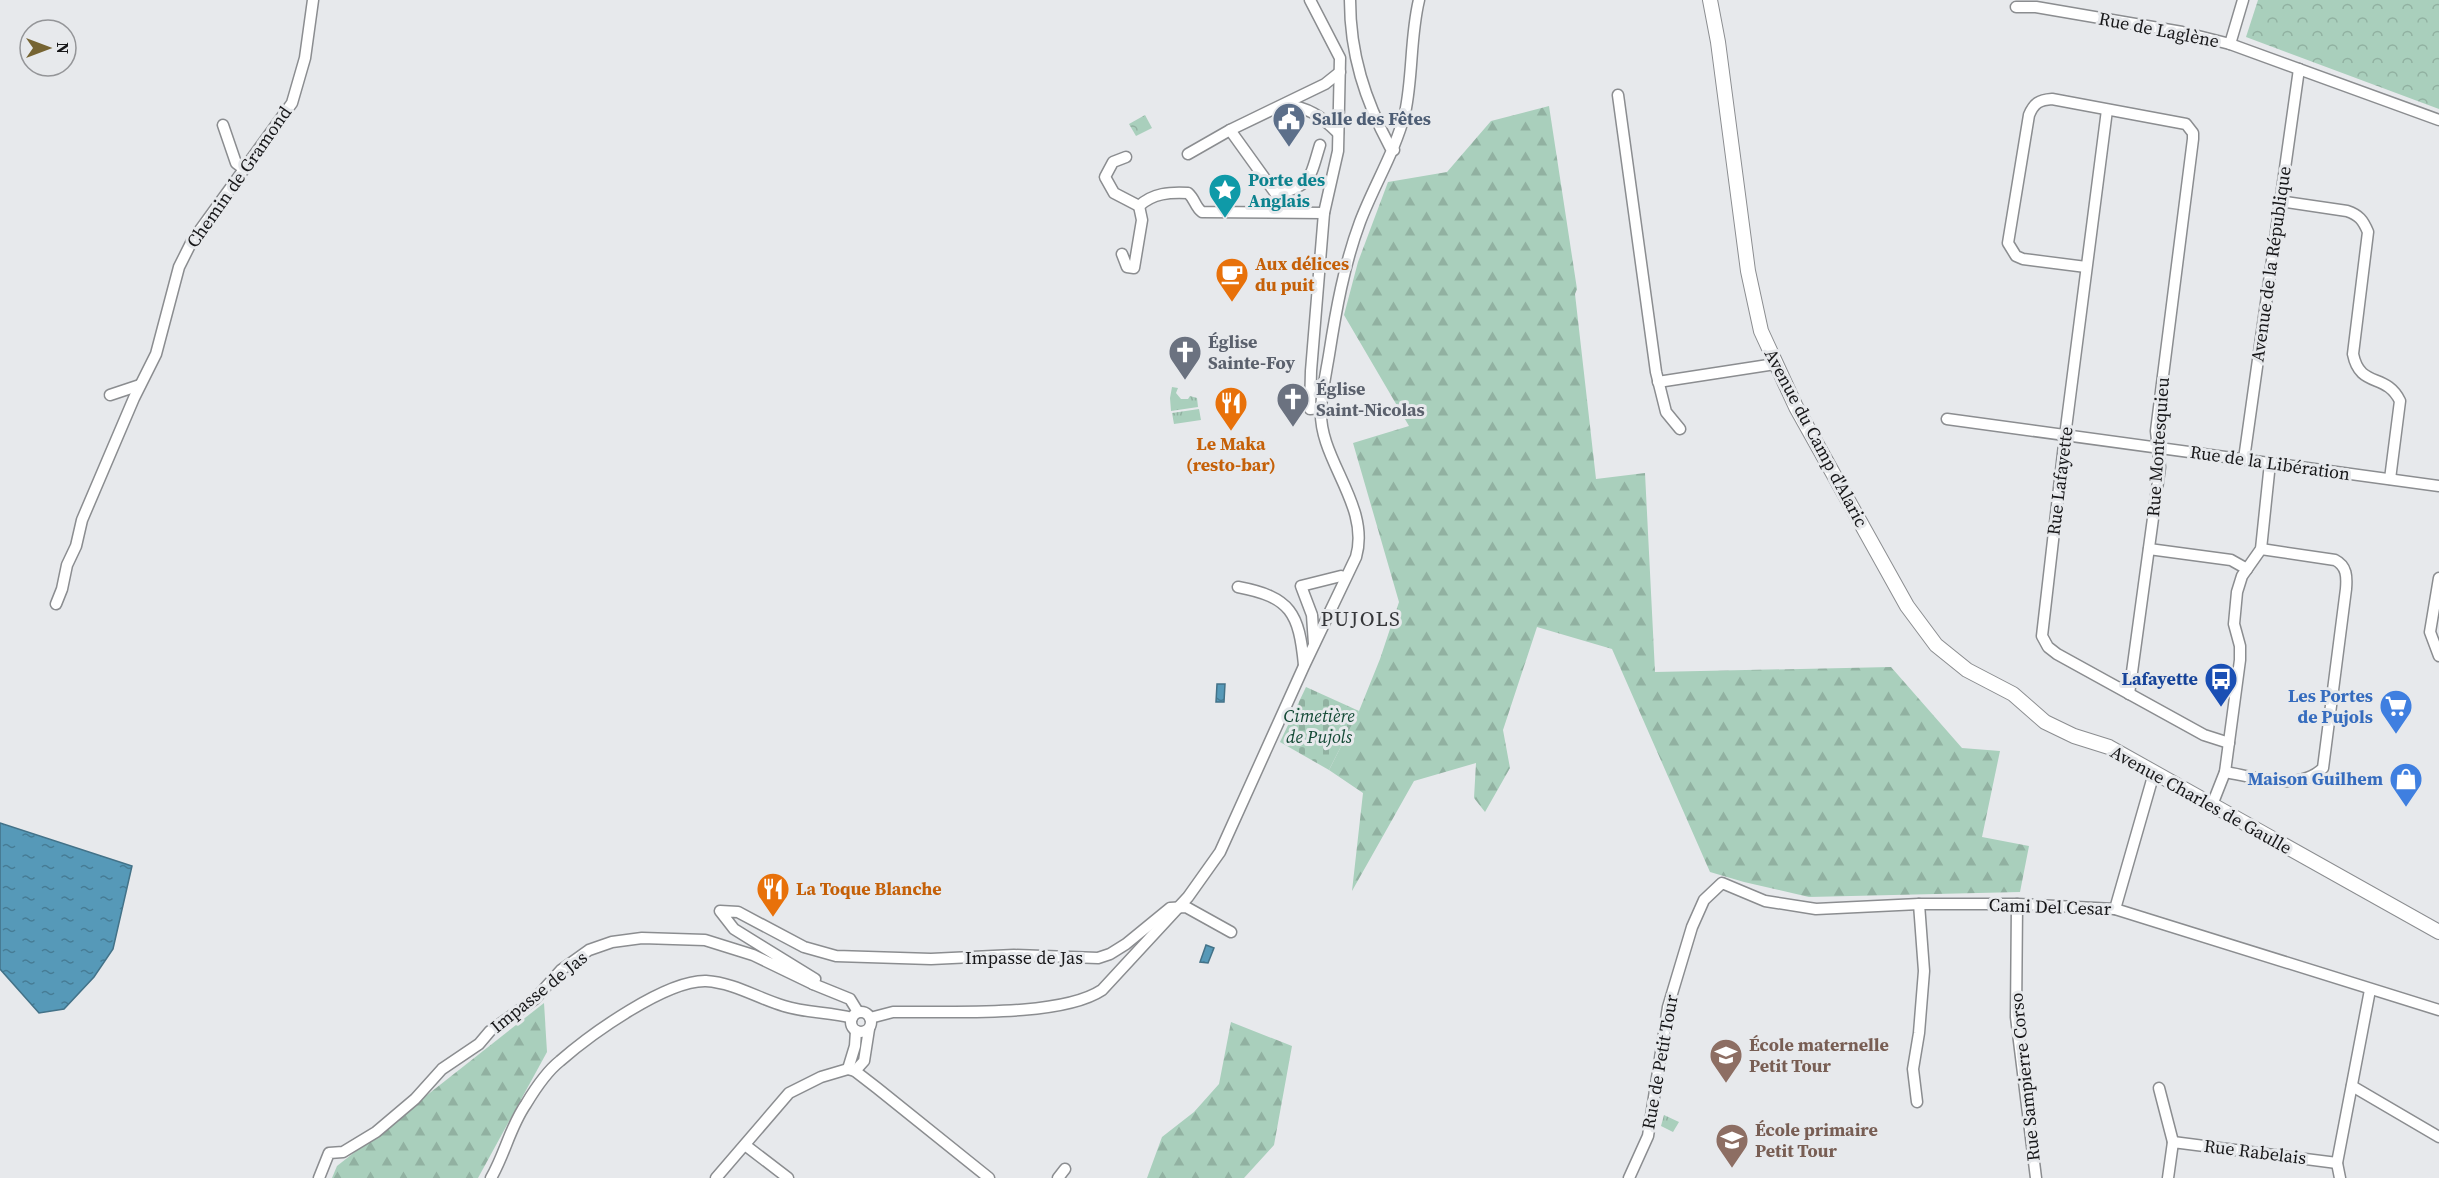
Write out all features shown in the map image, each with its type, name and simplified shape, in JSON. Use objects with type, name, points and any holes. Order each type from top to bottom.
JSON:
[{"type":"main road","name":"Avenue du Camp d'Alaric","points":[[1710,0],[1718,42],[1748,271],[1761,331],[1774,364],[1802,417],[1907,606],[1936,645]]},
{"type":"main road","name":"Avenue Charles de Gaulle","points":[[1936,645],[1967,670],[2013,694],[2045,722],[2074,736],[2109,747],[2439,932]]},
{"type":"street","name":"Chemin de Gramond","points":[[56,604],[67,565],[76,546],[82,520],[140,385],[156,354],[179,267],[192,241],[292,103],[305,58],[313,0]]},
{"type":"street","points":[[813,984],[850,999],[855,1015],[852,1027],[856,1031],[863,1032],[870,1024],[893,1012],[1045,1007],[1075,1002],[1102,990],[1188,897],[1220,852],[1356,557],[1360,542],[1360,530],[1324,431],[1311,408],[1324,213],[1338,151],[1340,58],[1310,0]]},
{"type":"street","points":[[1350,0],[1355,60],[1362,85],[1373,114],[1390,147],[1394,150]]},
{"type":"street","points":[[1311,408],[1346,264],[1361,220],[1394,150],[1405,111],[1415,16],[1419,0]]},
{"type":"street","points":[[2230,44],[2243,0]]},
{"type":"street","name":"Rue de Laglène","points":[[2016,7],[2036,7],[2182,32],[2230,44],[2439,120]]},
{"type":"street","name":"Avenue de la République","points":[[2244,459],[2299,69]]},
{"type":"street","points":[[1188,154],[1230,130],[1325,84],[1340,72]]},
{"type":"street","points":[[1618,95],[1658,382],[1666,412],[1680,429]]},
{"type":"street","points":[[2086,267],[2016,256],[2008,243],[2008,235],[2033,106],[2038,101],[2052,99],[2107,110]]},
{"type":"street","points":[[1282,105],[1302,106],[1322,117],[1338,133]]},
{"type":"street","name":"Rue Montesquieu","points":[[2107,110],[2179,122],[2191,129],[2193,139],[2156,431],[2160,467],[2129,693]]},
{"type":"street","name":"Rue Lafayette","points":[[2107,110],[2042,636],[2048,647],[2057,654],[2204,735],[2229,743]]},
{"type":"street","points":[[223,125],[236,163],[244,170]]},
{"type":"street","points":[[1230,130],[1276,194],[1296,190],[1309,179],[1320,145]]},
{"type":"street","points":[[1126,157],[1113,162],[1105,177],[1114,193],[1139,206]]},
{"type":"street","points":[[1139,206],[1157,195],[1188,193],[1194,198],[1197,209],[1202,212],[1324,213]]},
{"type":"street","points":[[2279,201],[2348,211],[2364,221],[2368,232],[2353,354],[2355,363],[2365,376],[2387,384],[2395,390],[2400,401],[2390,479]]},
{"type":"street","points":[[1122,254],[1127,267],[1134,268],[1142,220],[1139,206]]},
{"type":"street","points":[[1658,382],[1774,364]]},
{"type":"street","points":[[110,395],[140,385]]},
{"type":"street","name":"Rue de la Libération","points":[[1947,419],[2439,486]]},
{"type":"street","points":[[2212,806],[2225,772],[2240,652],[2234,618],[2238,585],[2261,549],[2270,463]]},
{"type":"street","points":[[2149,549],[2231,560],[2247,569]]},
{"type":"street","points":[[2225,772],[2299,782],[2314,777],[2323,768],[2346,590],[2345,572],[2343,566],[2335,560],[2261,549]]},
{"type":"street","points":[[1314,644],[1312,615],[1301,586],[1341,576],[1345,578]]},
{"type":"street","points":[[2439,578],[2430,632],[2439,657]]},
{"type":"street","points":[[1238,587],[1273,596],[1291,610],[1301,637],[1304,666]]},
{"type":"street","points":[[2115,909],[2154,773]]},
{"type":"street","name":"Cami Del Cesar","points":[[1722,883],[1765,901],[1816,909],[1919,904],[2017,904],[2115,909],[2439,1010]]},
{"type":"street","name":"Rue de Petit Tour","points":[[1629,1178],[1648,1136],[1668,1007],[1692,927],[1704,900],[1722,883]]},
{"type":"street","points":[[1917,1102],[1913,1069],[1919,1033],[1924,971],[1919,904]]},
{"type":"street","name":"Rue Sampierre Corso","points":[[2017,904],[2016,1017],[2036,1178]]},
{"type":"street","points":[[1177,908],[1186,907],[1231,932]]},
{"type":"street","name":"Impasse de Jas","points":[[319,1178],[329,1153],[343,1152],[376,1131],[415,1099],[442,1069],[479,1044],[490,1031],[535,999],[561,970],[589,950],[612,942],[642,938],[705,940],[753,955],[813,984],[815,979],[734,929],[720,911],[738,912],[804,947],[836,956],[931,959],[1014,955],[1098,958],[1126,944],[1170,908],[1177,908]]},
{"type":"street","points":[[491,1178],[511,1130],[524,1106],[540,1082],[559,1061],[621,1016],[673,987],[691,982],[720,983],[736,986],[785,1006],[855,1015],[867,1014],[870,1024],[864,1061],[852,1070],[821,1077],[789,1093],[716,1178]]},
{"type":"street","points":[[2340,1178],[2337,1163],[2370,990]]},
{"type":"street","points":[[852,1070],[856,1031]]},
{"type":"street","points":[[852,1070],[989,1178]]},
{"type":"street","points":[[2352,1086],[2439,1137]]},
{"type":"street","points":[[2159,1088],[2173,1142],[2168,1178]]},
{"type":"street","name":"Rue Rabelais","points":[[2173,1142],[2337,1163]]},
{"type":"street","points":[[746,1145],[788,1178]]},
{"type":"green space","points":[[2258,0],[2439,0],[2439,109],[2246,37]]},
{"type":"green space","points":[[1549,106],[1577,289],[1575,294],[1596,479],[1645,473],[1655,672],[1891,667],[1962,748],[2000,751],[1982,837],[2029,846],[2020,892],[1809,897],[1710,872],[1612,649],[1537,627],[1503,730],[1510,768],[1485,812],[1474,798],[1476,763],[1414,781],[1352,891],[1363,793],[1329,770],[1359,711],[1380,659],[1399,602],[1353,443],[1409,426],[1344,315],[1358,262],[1388,182],[1447,172],[1491,121]]},
{"type":"green space","points":[[1145,115],[1152,128],[1136,136],[1129,124]]},
{"type":"green space","points":[[1172,387],[1178,388],[1176,393],[1181,399],[1188,399],[1190,396],[1197,398],[1198,407],[1171,411]]},
{"type":"green space","points":[[1199,409],[1201,420],[1174,424],[1172,413]]},
{"type":"green space","name":"Cimetière de Pujols","points":[[1306,687],[1359,711],[1329,770],[1280,742]]},
{"type":"green space","points":[[544,1003],[547,1052],[478,1178],[332,1178],[337,1166]]},
{"type":"green space","points":[[1231,1022],[1292,1046],[1274,1145],[1244,1178],[1147,1178],[1162,1137],[1194,1112],[1219,1084]]},
{"type":"green space","points":[[1664,1115],[1679,1122],[1673,1132],[1661,1126]]},
{"type":"water","points":[[1217,684],[1225,684],[1224,702],[1216,702]]},
{"type":"water","points":[[0,823],[132,866],[113,949],[94,977],[64,1009],[39,1013],[0,969]]},
{"type":"water","points":[[1206,945],[1214,948],[1208,963],[1200,962]]},
{"type":"place","name":"Salle des Fêtes","points":[[1289,148]]},
{"type":"place","name":"Porte des Anglais","points":[[1225,219]]},
{"type":"place","name":"Aux délices du puit","points":[[1232,303]]},
{"type":"place","name":"Église Sainte-Foy","points":[[1185,381]]},
{"type":"place","name":"Église Saint-Nicolas","points":[[1293,428]]},
{"type":"place","name":"Le Maka (resto-bar)","points":[[1231,432]]},
{"type":"place","name":"Lafayette","points":[[2221,708]]},
{"type":"place","name":"Les Portes de Pujols","points":[[2396,735]]},
{"type":"place","name":"Maison Guilhem","points":[[2406,808]]},
{"type":"place","name":"La Toque Blanche","points":[[773,918]]},
{"type":"place","name":"École maternelle Petit Tour","points":[[1726,1084]]},
{"type":"place","name":"École primaire Petit Tour","points":[[1732,1169]]},
{"type":"district","name":"PUJOLS","points":[[1361,619]]}]
